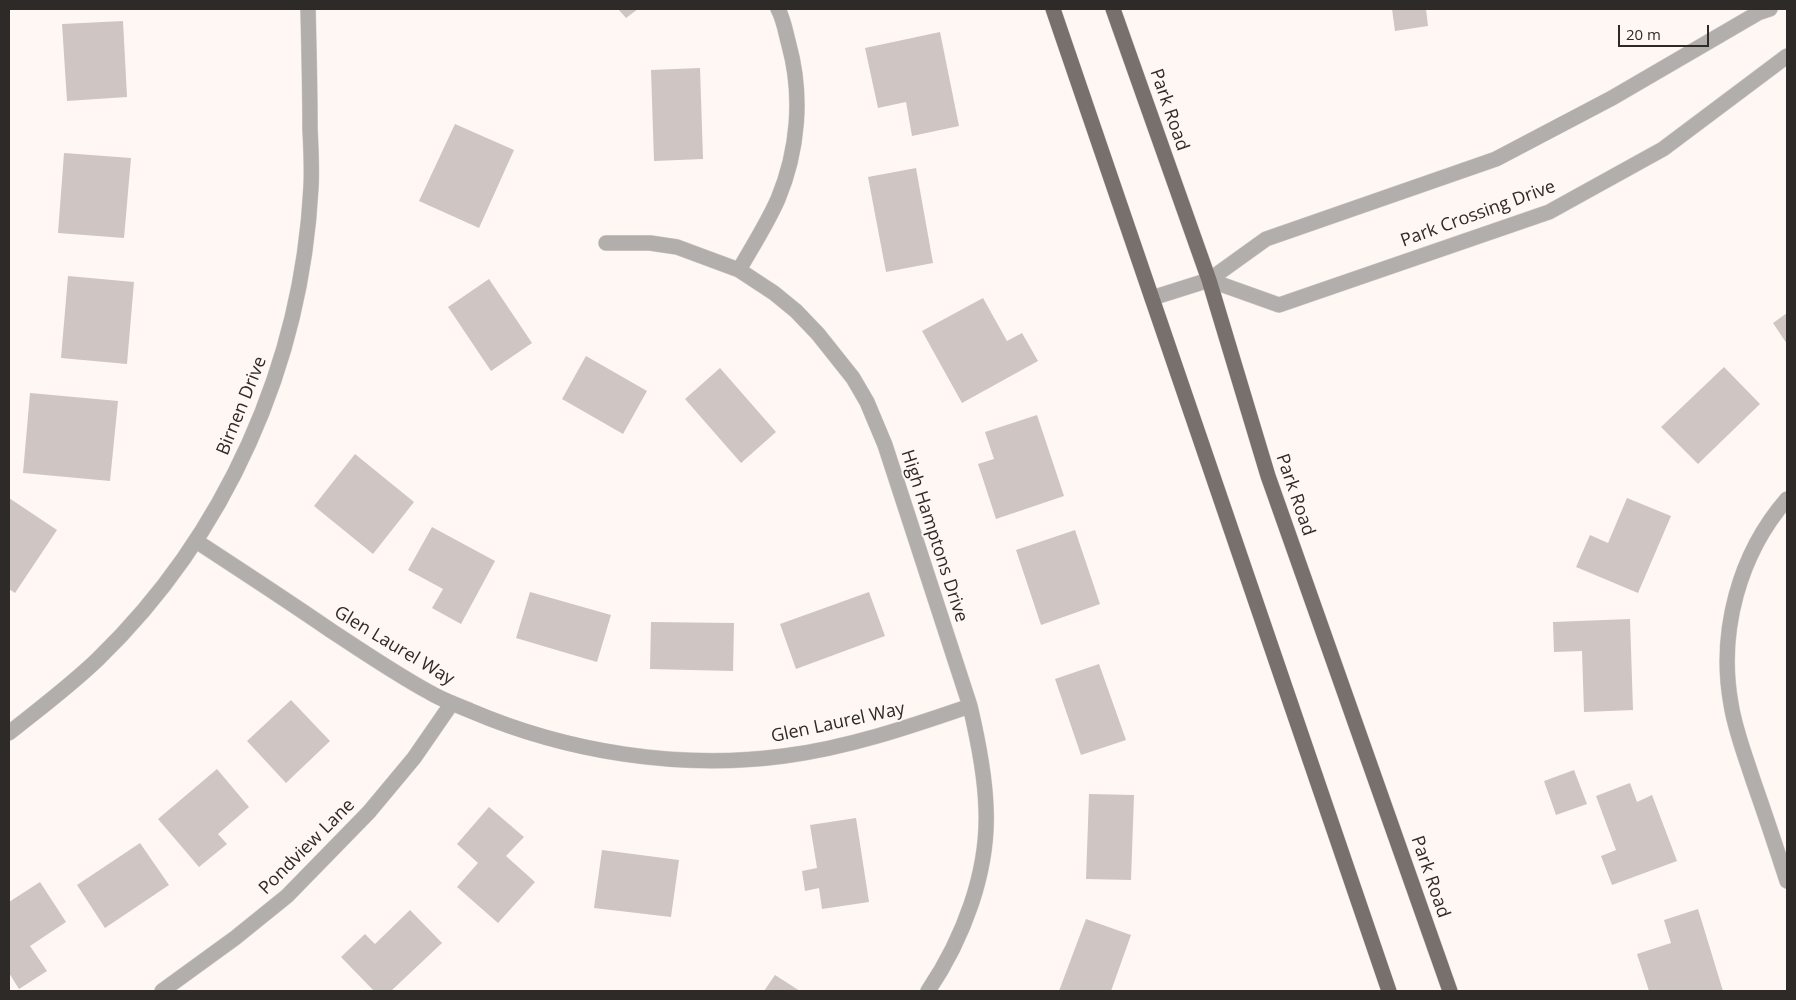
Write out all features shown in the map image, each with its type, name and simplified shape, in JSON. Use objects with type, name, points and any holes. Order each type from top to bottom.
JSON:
[{"type":"main road","points":[[1053,9],[1389,991]]},
{"type":"main road","name":"Park Road","points":[[1113,9],[1209,280],[1268,476],[1450,991]]},
{"type":"street","name":"Birnen Drive","points":[[9,733],[98,659],[133,623],[181,564],[220,504],[260,420],[288,339],[304,262],[312,186],[308,9]]},
{"type":"street","points":[[739,270],[777,200],[786,178],[796,129],[798,94],[793,58],[778,9]]},
{"type":"street","points":[[1152,298],[1209,280],[1266,239],[1496,159],[1612,98],[1758,13],[1770,9]]},
{"type":"street","name":"Park Crossing Drive","points":[[1209,280],[1279,305],[1549,212],[1663,149],[1787,56]]},
{"type":"street","name":"High Hamptons Drive","points":[[606,243],[650,243],[677,247],[739,270],[774,293],[796,311],[818,334],[853,378],[867,402],[885,445],[970,706],[979,746],[986,808],[984,846],[968,916],[957,943],[928,991]]},
{"type":"street","points":[[1787,499],[1773,515],[1756,545],[1741,579],[1730,620],[1727,664],[1731,704],[1741,742],[1787,881]]},
{"type":"street","name":"Glen Laurel Way","points":[[196,541],[374,659],[430,693],[493,721],[556,741],[625,755],[703,760],[783,757],[814,752],[903,730],[970,706]]},
{"type":"street","name":"Pondview Lane","points":[[162,991],[235,938],[287,896],[369,812],[414,758],[452,703]]},
{"type":"building","points":[[618,9],[638,9],[626,18]]},
{"type":"building","points":[[1392,9],[1426,9],[1428,26],[1395,31]]},
{"type":"building","points":[[123,21],[127,97],[67,101],[62,24]]},
{"type":"building","points":[[940,32],[959,126],[912,136],[906,102],[878,108],[865,48]]},
{"type":"building","points":[[700,68],[703,159],[654,161],[651,70]]},
{"type":"building","points":[[455,124],[514,150],[479,228],[419,201]]},
{"type":"building","points":[[64,153],[131,158],[124,238],[58,233]]},
{"type":"building","points":[[916,168],[933,263],[886,272],[868,177]]},
{"type":"building","points":[[68,276],[134,282],[127,364],[61,358]]},
{"type":"building","points":[[489,279],[532,343],[491,371],[448,307]]},
{"type":"building","points":[[983,298],[1007,341],[1022,333],[1038,361],[962,403],[922,331]]},
{"type":"building","points":[[1787,313],[1787,344],[1773,323]]},
{"type":"building","points":[[586,356],[647,391],[623,434],[562,399]]},
{"type":"building","points":[[1724,367],[1760,404],[1698,464],[1661,427]]},
{"type":"building","points":[[720,368],[776,432],[741,463],[685,399]]},
{"type":"building","points":[[30,393],[118,401],[110,481],[23,473]]},
{"type":"building","points":[[1037,415],[1064,496],[996,519],[978,464],[994,459],[985,432]]},
{"type":"building","points":[[355,454],[414,502],[373,554],[314,506]]},
{"type":"building","points":[[9,498],[57,530],[15,593],[9,589]]},
{"type":"building","points":[[1627,498],[1671,516],[1638,593],[1576,567],[1590,535],[1608,543]]},
{"type":"building","points":[[432,527],[495,561],[461,624],[432,608],[443,589],[408,570]]},
{"type":"building","points":[[1075,530],[1100,604],[1041,625],[1016,550]]},
{"type":"building","points":[[530,592],[611,615],[597,662],[516,638]]},
{"type":"building","points":[[869,592],[885,636],[796,669],[780,624]]},
{"type":"building","points":[[1630,619],[1633,710],[1584,712],[1582,651],[1554,652],[1553,622]]},
{"type":"building","points":[[651,622],[734,623],[733,671],[650,669]]},
{"type":"building","points":[[1099,664],[1126,740],[1081,755],[1055,679]]},
{"type":"building","points":[[291,700],[330,741],[286,783],[247,741]]},
{"type":"building","points":[[217,769],[249,807],[218,834],[227,844],[199,867],[158,819]]},
{"type":"building","points":[[1574,770],[1587,804],[1556,815],[1544,781]]},
{"type":"building","points":[[1630,783],[1637,802],[1652,795],[1677,861],[1612,885],[1601,856],[1616,850],[1596,796]]},
{"type":"building","points":[[1089,794],[1134,795],[1131,880],[1086,879]]},
{"type":"building","points":[[489,807],[524,837],[506,856],[535,882],[498,923],[457,887],[478,863],[457,844]]},
{"type":"building","points":[[856,818],[869,902],[822,909],[819,888],[805,891],[802,871],[817,868],[810,825]]},
{"type":"building","points":[[140,843],[169,885],[105,928],[77,885]]},
{"type":"building","points":[[602,850],[679,860],[671,917],[594,908]]},
{"type":"building","points":[[40,882],[66,922],[30,946],[47,971],[19,989],[9,973],[9,902]]},
{"type":"building","points":[[1698,909],[1723,991],[1649,991],[1637,954],[1671,943],[1664,920]]},
{"type":"building","points":[[410,910],[442,943],[391,991],[374,991],[341,957],[365,934],[375,944]]},
{"type":"building","points":[[1086,919],[1131,935],[1111,991],[1059,991]]},
{"type":"building","points":[[775,975],[800,991],[764,991]]}]
